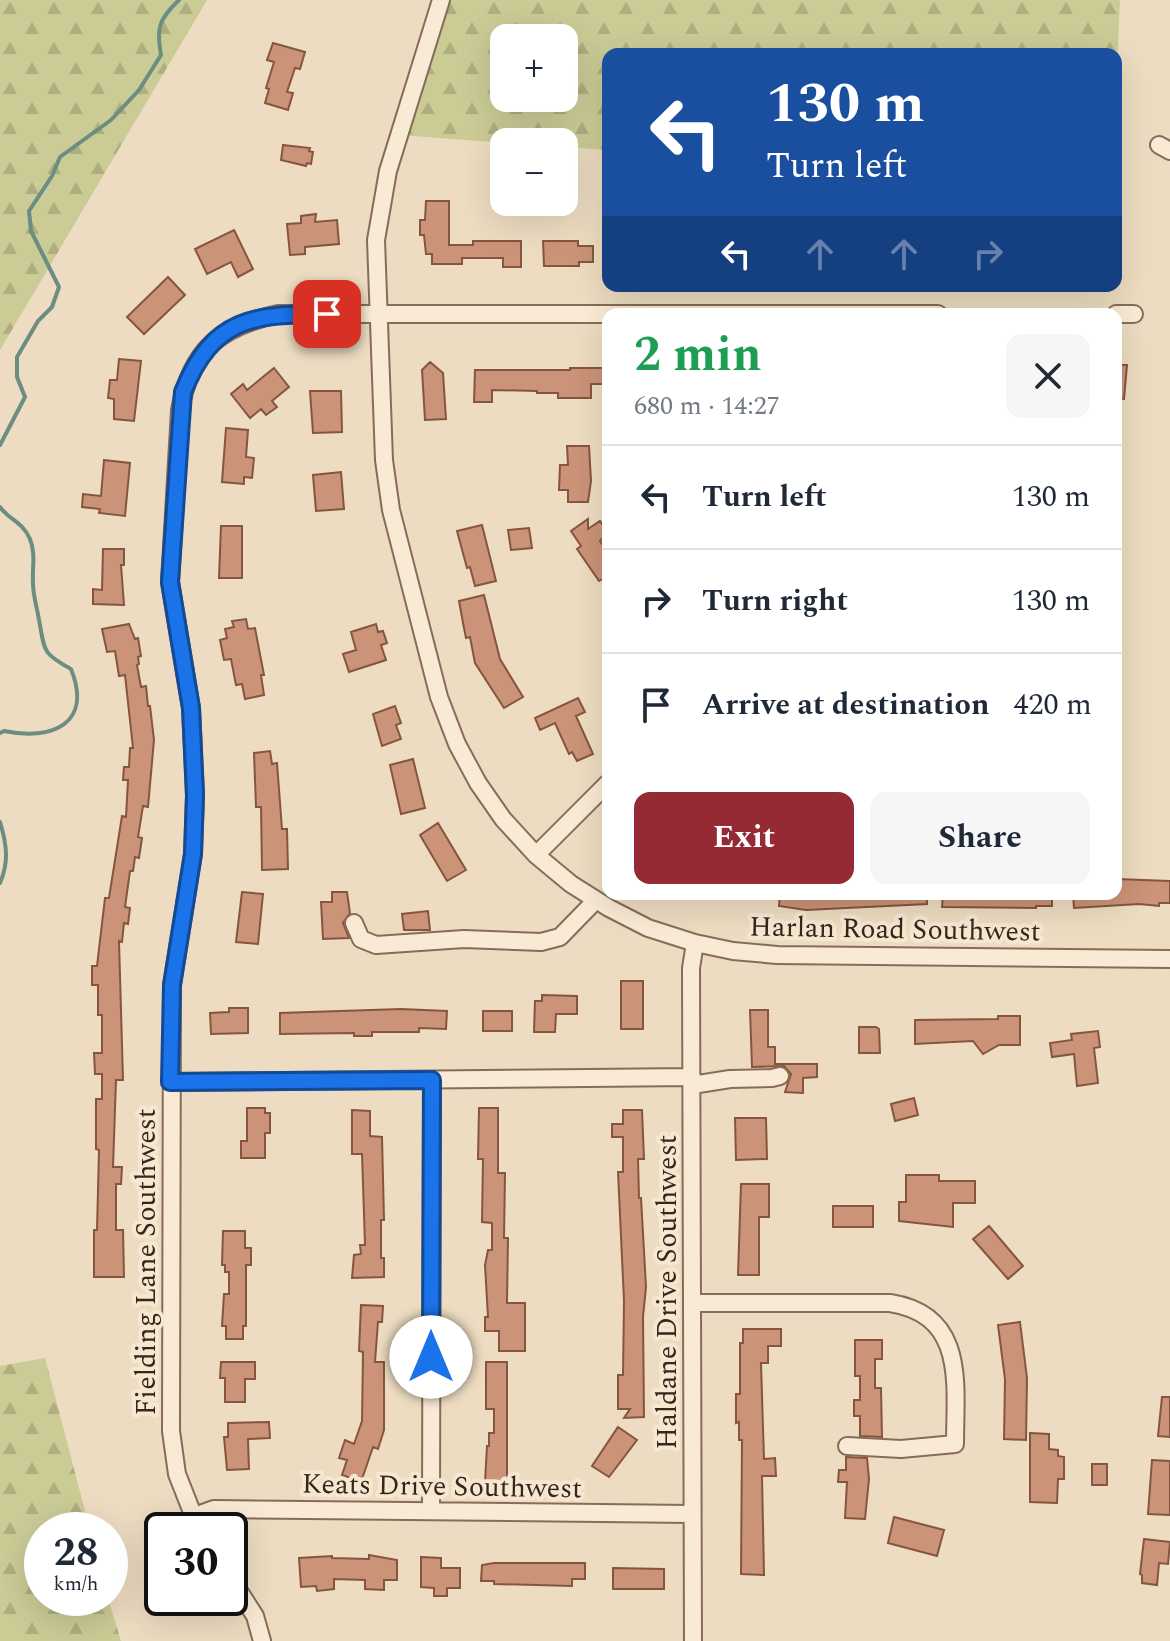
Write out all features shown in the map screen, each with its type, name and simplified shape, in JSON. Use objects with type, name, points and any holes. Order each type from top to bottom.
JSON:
[{"type":"street","name":"Harlan Road Southwest","points":[[441,0],[388,171],[376,240],[384,460],[391,510],[439,697],[457,744],[478,783],[503,819],[536,855],[596,900],[648,928],[733,951],[777,955],[1170,959]]},
{"type":"street","name":"Fielding Lane Southwest","points":[[191,1512],[177,1474],[171,1431],[172,985],[193,854],[195,795],[191,708],[170,582],[183,392],[192,369],[223,333],[245,321],[278,314],[602,314]]},
{"type":"street","points":[[1122,314],[1134,314]]},
{"type":"street","points":[[536,855],[602,789]]},
{"type":"street","points":[[354,923],[361,939],[376,945],[464,939],[541,942],[560,937],[596,900]]},
{"type":"street","name":"Haldane Drive Southwest","points":[[693,1641],[691,968],[695,943]]},
{"type":"street","points":[[170,1082],[692,1081],[780,1076]]},
{"type":"street","points":[[431,1511],[432,1080]]},
{"type":"street","points":[[692,1303],[890,1303],[919,1311],[940,1328],[952,1352],[955,1444],[901,1449],[847,1446]]},
{"type":"street","name":"Keats Drive Southwest","points":[[210,1512],[214,1509],[692,1514]]},
{"type":"street","points":[[248,1605],[255,1616],[262,1641]]},
{"type":"green space","points":[[0,0],[207,0],[0,350]]},
{"type":"green space","points":[[443,0],[1120,0],[1118,48],[602,48],[602,150],[578,148],[578,128],[490,128],[490,142],[400,135]]},
{"type":"green space","points":[[45,1358],[85,1512],[24,1512],[24,1616],[113,1616],[121,1641],[0,1641],[0,1366]]},
{"type":"building","points":[[273,43],[305,52],[300,69],[295,68],[287,92],[293,93],[288,110],[265,103],[274,62],[267,60]]},
{"type":"building","points":[[283,145],[310,148],[309,151],[313,152],[311,164],[307,163],[306,166],[281,160]]},
{"type":"building","points":[[426,201],[449,201],[449,245],[473,245],[473,241],[521,241],[521,267],[503,267],[503,258],[462,258],[462,264],[432,264],[432,254],[426,254],[424,235],[420,235],[420,220],[425,220]]},
{"type":"building","points":[[316,214],[315,222],[337,220],[339,244],[305,247],[305,254],[290,255],[287,224],[301,223],[301,216]]},
{"type":"building","points":[[234,230],[253,269],[238,277],[231,262],[207,274],[195,249]]},
{"type":"building","points":[[543,241],[578,241],[578,246],[593,246],[593,262],[579,262],[579,266],[544,266]]},
{"type":"building","points":[[168,277],[185,295],[144,334],[127,317]]},
{"type":"building","points":[[119,359],[141,361],[134,421],[114,419],[114,399],[108,398],[110,380],[117,380]]},
{"type":"building","points":[[430,362],[443,373],[446,419],[425,420],[422,370]]},
{"type":"building","points":[[1122,365],[1127,365],[1124,399]]},
{"type":"building","points":[[274,368],[289,387],[272,401],[277,407],[266,415],[261,409],[250,418],[231,394],[243,384],[247,390]]},
{"type":"building","points":[[602,368],[602,384],[591,384],[591,398],[558,398],[558,393],[492,390],[492,402],[474,402],[475,370]]},
{"type":"building","points":[[310,391],[341,391],[342,432],[313,433]]},
{"type":"building","points":[[226,428],[248,430],[246,457],[254,458],[252,478],[244,477],[244,484],[222,482]]},
{"type":"building","points":[[567,446],[589,446],[591,481],[588,502],[568,502],[568,490],[559,490],[560,465],[568,465]]},
{"type":"building","points":[[104,460],[130,463],[125,516],[82,507],[83,494],[101,496]]},
{"type":"building","points":[[341,472],[344,509],[316,511],[313,475]]},
{"type":"building","points":[[588,519],[588,529],[600,521],[602,524],[602,579],[599,581],[577,549],[581,546],[571,531]]},
{"type":"building","points":[[482,525],[496,581],[475,586],[457,531]]},
{"type":"building","points":[[221,526],[242,526],[242,578],[219,578]]},
{"type":"building","points":[[529,528],[532,548],[511,550],[508,530]]},
{"type":"building","points":[[103,549],[124,549],[124,565],[121,565],[124,605],[93,604],[93,589],[102,590]]},
{"type":"building","points":[[484,595],[500,659],[523,697],[504,708],[475,663],[470,637],[466,638],[459,601]]},
{"type":"building","points":[[246,619],[248,629],[255,628],[264,675],[261,675],[264,695],[245,699],[242,684],[236,685],[231,659],[224,660],[220,640],[227,638],[225,629],[234,627],[232,621]]},
{"type":"building","points":[[129,624],[135,639],[138,638],[141,656],[137,665],[141,687],[146,686],[154,740],[148,807],[143,806],[138,837],[142,838],[139,858],[135,857],[133,871],[130,871],[125,907],[130,908],[128,924],[124,923],[122,942],[119,941],[123,1080],[116,1080],[113,1167],[122,1167],[121,1184],[116,1184],[116,1230],[123,1230],[124,1277],[94,1277],[99,1150],[96,1149],[96,1099],[102,1099],[102,1074],[95,1074],[94,1053],[102,1053],[102,1015],[98,1015],[98,985],[92,985],[92,966],[97,966],[105,898],[109,898],[122,816],[126,817],[128,780],[123,780],[124,767],[129,767],[130,748],[133,748],[125,675],[119,676],[115,651],[107,652],[102,629]]},
{"type":"building","points":[[376,624],[378,632],[383,631],[387,643],[381,645],[386,660],[349,672],[343,654],[356,650],[351,632]]},
{"type":"building","points":[[578,698],[585,712],[576,716],[593,754],[577,761],[572,752],[569,754],[555,723],[540,730],[535,718]]},
{"type":"building","points":[[395,706],[401,723],[396,725],[401,739],[382,746],[373,714]]},
{"type":"building","points":[[270,751],[272,764],[277,763],[282,829],[287,829],[288,869],[262,870],[261,807],[256,807],[254,753]]},
{"type":"building","points":[[413,759],[425,808],[401,814],[390,765]]},
{"type":"building","points":[[438,823],[466,870],[447,881],[420,835]]},
{"type":"building","points":[[1122,879],[1170,881],[1170,903],[1159,903],[1159,906],[1139,904],[1074,908],[1073,900],[1122,900]]},
{"type":"building","points":[[242,892],[263,894],[258,944],[236,942]]},
{"type":"building","points":[[332,892],[347,892],[350,913],[343,923],[349,938],[323,939],[321,902],[332,902]]},
{"type":"building","points":[[780,900],[927,900],[927,904],[806,910],[779,906]]},
{"type":"building","points":[[943,900],[1052,900],[1052,906],[1036,908],[942,907]]},
{"type":"building","points":[[428,911],[430,930],[404,930],[402,914]]},
{"type":"building","points":[[621,981],[643,981],[643,1029],[621,1029]]},
{"type":"building","points":[[542,995],[577,996],[577,1014],[556,1014],[555,1032],[534,1032],[535,1001],[542,1001]]},
{"type":"building","points":[[229,1008],[248,1008],[248,1033],[211,1034],[210,1013],[229,1012]]},
{"type":"building","points":[[401,1009],[447,1011],[446,1029],[372,1032],[372,1036],[354,1036],[354,1033],[280,1034],[280,1013]]},
{"type":"building","points":[[750,1010],[768,1010],[768,1047],[775,1047],[775,1064],[817,1064],[817,1077],[803,1078],[803,1093],[785,1092],[791,1074],[784,1066],[752,1067]]},
{"type":"building","points":[[483,1011],[512,1011],[512,1031],[483,1031]]},
{"type":"building","points":[[998,1016],[1020,1016],[1020,1045],[999,1045],[983,1054],[973,1041],[915,1044],[915,1020],[998,1019]]},
{"type":"building","points":[[859,1027],[879,1029],[880,1053],[859,1053]]},
{"type":"building","points":[[1098,1031],[1100,1047],[1094,1048],[1098,1083],[1077,1086],[1074,1054],[1052,1057],[1050,1043],[1072,1040],[1071,1034]]},
{"type":"building","points":[[914,1098],[918,1115],[895,1121],[891,1104]]},
{"type":"building","points":[[247,1108],[265,1108],[265,1113],[270,1113],[270,1133],[265,1133],[265,1158],[241,1158],[241,1141],[247,1141]]},
{"type":"building","points":[[479,1108],[498,1108],[498,1173],[505,1173],[504,1238],[508,1238],[507,1303],[525,1303],[525,1351],[499,1351],[499,1331],[485,1331],[485,1317],[488,1317],[485,1265],[488,1250],[492,1250],[492,1223],[482,1222],[483,1159],[478,1159]]},
{"type":"building","points":[[352,1110],[370,1111],[370,1136],[382,1137],[384,1220],[381,1220],[381,1258],[384,1258],[384,1277],[352,1278],[354,1255],[361,1254],[360,1245],[365,1245],[362,1154],[352,1154]]},
{"type":"building","points":[[623,1110],[642,1110],[644,1159],[638,1159],[646,1287],[643,1317],[644,1417],[624,1418],[630,1409],[618,1409],[618,1375],[623,1375],[624,1301],[618,1172],[623,1172],[623,1137],[612,1137],[612,1124],[623,1124]]},
{"type":"building","points":[[735,1118],[766,1118],[767,1159],[736,1160]]},
{"type":"building","points":[[906,1175],[939,1175],[939,1181],[975,1181],[975,1203],[953,1203],[953,1227],[899,1221],[899,1202],[906,1202]]},
{"type":"building","points":[[741,1184],[769,1184],[769,1217],[759,1217],[759,1275],[738,1275]]},
{"type":"building","points":[[833,1206],[873,1206],[873,1227],[833,1227]]},
{"type":"building","points":[[989,1226],[1023,1266],[1008,1279],[973,1239]]},
{"type":"building","points":[[223,1231],[245,1231],[245,1248],[251,1248],[251,1265],[246,1265],[246,1326],[243,1326],[243,1339],[226,1339],[226,1326],[222,1326],[224,1294],[229,1294],[229,1272],[225,1272],[225,1265],[222,1265]]},
{"type":"building","points":[[361,1305],[383,1306],[382,1322],[378,1322],[375,1362],[384,1362],[384,1430],[378,1449],[373,1447],[361,1482],[342,1475],[347,1460],[339,1458],[345,1440],[354,1444],[362,1421]]},
{"type":"building","points":[[1020,1322],[1027,1378],[1026,1440],[1004,1439],[1005,1379],[998,1325]]},
{"type":"building","points":[[743,1329],[781,1329],[781,1346],[768,1346],[768,1363],[761,1363],[764,1459],[775,1458],[776,1476],[762,1476],[764,1575],[741,1574],[742,1440],[739,1440],[739,1422],[736,1423],[736,1394],[740,1394]]},
{"type":"building","points":[[855,1340],[882,1340],[882,1359],[875,1359],[875,1388],[881,1388],[882,1437],[860,1436],[860,1416],[854,1416],[854,1400],[860,1400],[860,1376],[855,1376]]},
{"type":"building","points":[[221,1362],[255,1362],[255,1379],[245,1379],[245,1402],[225,1402],[225,1378],[220,1378]]},
{"type":"building","points":[[486,1362],[507,1362],[507,1482],[485,1482],[489,1433],[494,1433],[494,1409],[486,1409]]},
{"type":"building","points":[[1162,1397],[1170,1397],[1170,1437],[1158,1436]]},
{"type":"building","points":[[269,1422],[270,1438],[248,1439],[249,1469],[227,1470],[224,1437],[228,1437],[228,1423]]},
{"type":"building","points":[[618,1427],[637,1440],[609,1477],[592,1466]]},
{"type":"building","points":[[1030,1433],[1049,1434],[1049,1449],[1058,1450],[1058,1456],[1064,1457],[1064,1479],[1058,1479],[1057,1503],[1030,1502]]},
{"type":"building","points":[[846,1457],[867,1458],[869,1479],[865,1519],[845,1518],[847,1482],[838,1482],[839,1470],[846,1470]]},
{"type":"building","points":[[1152,1460],[1170,1461],[1170,1515],[1148,1514]]},
{"type":"building","points":[[1092,1464],[1107,1464],[1107,1485],[1092,1485]]},
{"type":"building","points":[[894,1517],[944,1530],[937,1556],[888,1543]]},
{"type":"building","points":[[1144,1539],[1170,1542],[1168,1564],[1159,1563],[1157,1585],[1142,1583],[1140,1574]]},
{"type":"building","points":[[369,1555],[397,1560],[397,1580],[384,1580],[384,1590],[365,1589],[365,1580],[334,1579],[334,1589],[317,1591],[316,1586],[301,1587],[299,1558],[332,1556],[369,1559]]},
{"type":"building","points":[[421,1557],[441,1558],[441,1568],[460,1568],[460,1588],[447,1588],[447,1596],[434,1596],[434,1588],[421,1587]]},
{"type":"building","points":[[585,1563],[585,1579],[572,1579],[572,1586],[481,1581],[482,1565]]},
{"type":"building","points":[[613,1568],[664,1569],[664,1589],[613,1589]]},
{"type":"waterway","points":[[0,445],[25,397],[17,377],[17,357],[38,321],[52,307],[59,287],[31,231],[29,211],[52,176],[60,157],[111,120],[139,90],[161,55],[159,31],[163,19],[179,0]]},
{"type":"waterway","points":[[0,507],[23,528],[30,539],[34,592],[44,644],[54,659],[71,669],[77,703],[64,724],[52,730],[0,733]]},
{"type":"waterway","points":[[0,822],[6,853],[0,883]]},
{"type":"route","points":[[327,314],[278,314],[245,321],[223,333],[207,348],[192,369],[183,392],[170,582],[191,708],[195,795],[193,854],[172,985],[170,1082],[432,1080],[431,1357]]}]
